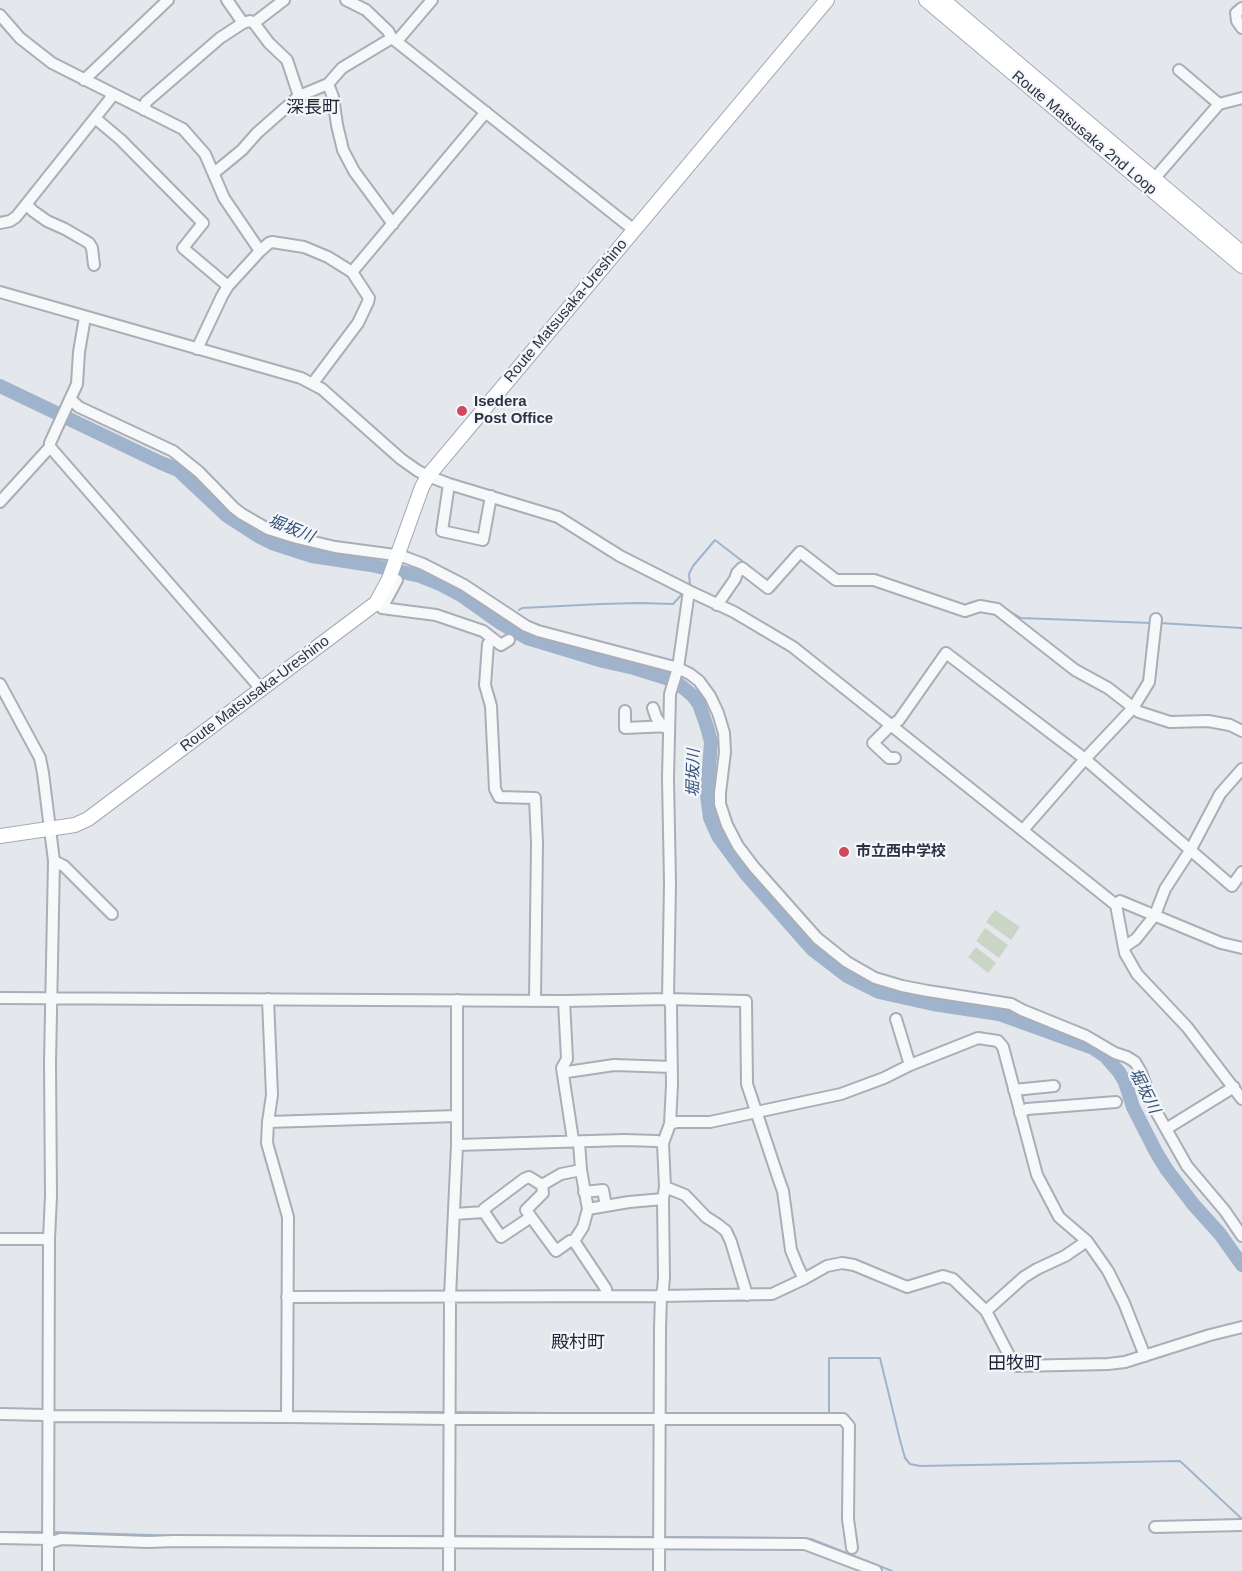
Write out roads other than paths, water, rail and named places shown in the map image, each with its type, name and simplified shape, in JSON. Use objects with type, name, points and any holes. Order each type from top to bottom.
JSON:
[{"type":"main road","name":"Route Matsusaka-Ureshino","points":[[0,836],[51,830],[75,825],[88,819],[376,603],[399,555],[422,487],[428,476],[827,0]]},
{"type":"main road","name":"Route Matsusaka 2nd Loop","points":[[926,0],[1242,266]]},
{"type":"main road","name":"Route Matsusaka 2nd Loop","points":[[943,0],[1242,253]]},
{"type":"street","points":[[84,80],[168,0]]},
{"type":"street","points":[[227,0],[287,60],[299,96]]},
{"type":"street","points":[[144,110],[146,102],[220,38],[249,23],[284,0]]},
{"type":"street","points":[[346,0],[366,10],[394,39],[634,230]]},
{"type":"street","points":[[214,173],[299,96],[328,84],[342,68],[394,39],[432,0]]},
{"type":"street","points":[[1242,8],[1236,13],[1237,21],[1242,28]]},
{"type":"street","points":[[0,15],[15,33],[52,63],[183,129],[202,150],[229,207],[260,251]]},
{"type":"street","points":[[1179,70],[1219,104]]},
{"type":"street","points":[[328,84],[333,97],[343,150],[354,171],[393,224]]},
{"type":"street","points":[[0,223],[13,219],[27,204],[114,94]]},
{"type":"street","points":[[1154,179],[1219,104],[1242,98]]},
{"type":"street","points":[[352,272],[486,112]]},
{"type":"street","points":[[96,118],[121,140],[203,223],[183,248],[228,286]]},
{"type":"street","points":[[27,204],[47,221],[90,243],[94,265]]},
{"type":"street","points":[[197,349],[228,286],[260,251],[272,242],[304,247],[328,257],[352,272],[367,294],[368,302],[357,322],[313,383]]},
{"type":"street","points":[[0,292],[292,375],[313,383],[401,459],[428,476],[558,517],[620,556],[734,612],[793,646],[1116,905],[1125,953],[1137,974],[1188,1027],[1242,1099]]},
{"type":"street","points":[[0,502],[50,447],[77,384],[79,352],[85,317]]},
{"type":"street","points":[[69,401],[174,451],[200,472],[234,508],[268,529],[335,547],[399,555],[423,564],[464,585],[532,629],[690,674],[703,687],[722,724],[726,752],[720,781],[720,804],[732,836],[754,867],[817,938],[847,962],[875,978],[928,991],[1011,1004],[1086,1036],[1135,1062],[1153,1106],[1187,1166],[1225,1211],[1242,1236]]},
{"type":"street","points":[[50,447],[261,689]]},
{"type":"street","points":[[449,484],[442,531],[483,540],[491,496]]},
{"type":"street","points":[[717,605],[742,568],[768,588],[800,552],[836,580],[874,580],[965,611],[980,606],[997,609],[1075,670],[1108,688],[1139,712],[1170,722],[1208,721],[1230,725],[1242,731]]},
{"type":"street","points":[[389,579],[397,580],[382,608],[436,615],[483,631],[501,645],[509,640]]},
{"type":"street","points":[[658,1571],[661,1296],[664,1278],[663,1143],[670,1124],[672,1068],[671,1005],[668,999],[670,883],[666,726],[670,694],[677,670],[686,590]]},
{"type":"street","points":[[1023,830],[1133,708],[1149,682],[1156,624]]},
{"type":"street","points":[[493,639],[488,644],[484,685],[491,706],[495,789],[499,797],[535,798],[537,843],[535,1000]]},
{"type":"street","points":[[895,758],[889,758],[873,743],[899,720],[946,652],[1085,759],[1232,886],[1242,872]]},
{"type":"street","points":[[0,684],[40,758],[54,861],[50,1087],[48,1571]]},
{"type":"street","points":[[652,708],[656,717],[666,726]]},
{"type":"street","points":[[625,711],[625,728],[666,726]]},
{"type":"street","points":[[1124,947],[1136,939],[1155,915],[1165,889],[1191,849],[1220,795],[1242,770]]},
{"type":"street","points":[[54,861],[64,866],[112,914]]},
{"type":"street","points":[[1116,905],[1120,901],[1221,943],[1242,948]]},
{"type":"street","points":[[0,998],[746,1001],[747,1084],[783,1191],[791,1250],[804,1279]]},
{"type":"street","points":[[268,999],[272,1095],[267,1143],[288,1217],[287,1414]]},
{"type":"street","points":[[449,1571],[450,1297],[457,1144],[457,1000]]},
{"type":"street","points":[[542,1185],[543,1193],[526,1210],[556,1251],[574,1240],[583,1227],[588,1209],[562,1068],[567,1059],[564,1001]]},
{"type":"street","points":[[896,1019],[910,1065]]},
{"type":"street","points":[[670,1124],[710,1122],[841,1094],[978,1038],[999,1041],[1003,1047],[1037,1175],[1059,1217],[1087,1241],[1113,1280],[1145,1356]]},
{"type":"street","points":[[562,1068],[567,1072],[614,1065],[672,1068]]},
{"type":"street","points":[[1014,1090],[1054,1086]]},
{"type":"street","points":[[1166,1129],[1234,1087]]},
{"type":"street","points":[[1020,1113],[1027,1109],[1116,1102]]},
{"type":"street","points":[[268,1122],[457,1116]]},
{"type":"street","points":[[457,1144],[624,1140],[663,1143]]},
{"type":"street","points":[[542,1185],[561,1174],[581,1170]]},
{"type":"street","points":[[484,1212],[484,1209],[524,1179],[529,1177],[542,1185]]},
{"type":"street","points":[[665,1187],[685,1195],[706,1217],[726,1231],[747,1295]]},
{"type":"street","points":[[584,1192],[603,1190],[606,1206]]},
{"type":"street","points":[[588,1209],[663,1199]]},
{"type":"street","points":[[454,1214],[484,1212]]},
{"type":"street","points":[[484,1212],[501,1238],[531,1217]]},
{"type":"street","points":[[0,1239],[49,1239]]},
{"type":"street","points":[[574,1240],[606,1288],[607,1296]]},
{"type":"street","points":[[986,1311],[1024,1277],[1065,1256],[1087,1241]]},
{"type":"street","points":[[287,1297],[772,1294],[826,1266],[842,1263],[854,1265],[907,1287],[947,1276],[957,1281],[986,1311],[1012,1361],[1017,1366],[1125,1362],[1210,1335],[1242,1328]]},
{"type":"street","points":[[0,1414],[50,1416],[659,1415],[843,1419],[849,1426],[848,1519],[852,1548]]},
{"type":"street","points":[[1155,1527],[1242,1525]]},
{"type":"street","points":[[0,1538],[49,1536],[61,1539],[149,1542],[449,1538],[659,1539],[805,1544],[876,1571]]},
{"type":"waterway","name":"堀坂川","points":[[0,386],[178,470],[226,515],[272,543],[312,556],[371,565],[420,576],[461,595],[502,624],[527,638],[634,668],[680,685],[699,704],[711,742],[707,795],[710,818],[718,836],[746,874],[813,950],[847,976],[879,992],[933,1004],[999,1014],[1093,1048],[1105,1056],[1125,1082],[1133,1107],[1167,1170],[1220,1234],[1242,1265]]},
{"type":"waterway","points":[[688,588],[689,574],[693,566],[715,540],[746,564]]},
{"type":"waterway","points":[[519,610],[601,604],[673,604],[684,592]]},
{"type":"waterway","points":[[963,606],[978,602]]},
{"type":"waterway","points":[[1006,609],[1021,618],[1151,623]]},
{"type":"waterway","points":[[1159,623],[1242,628]]},
{"type":"waterway","points":[[826,1414],[829,1414],[829,1358],[880,1358],[905,1458],[910,1464],[920,1466],[1180,1461],[1242,1519]]},
{"type":"waterway","points":[[334,1412],[445,1412]]},
{"type":"waterway","points":[[454,1412],[655,1414]]},
{"type":"waterway","points":[[664,1414],[739,1414]]},
{"type":"waterway","points":[[0,1532],[45,1532]]},
{"type":"waterway","points":[[51,1532],[183,1536],[444,1536]]},
{"type":"waterway","points":[[453,1536],[654,1537]]},
{"type":"waterway","points":[[663,1537],[811,1539],[892,1571]]},
{"type":"place","name":"Isedera Post Office","points":[[462,411]]},
{"type":"place","name":"市立西中学校","points":[[844,852]]},
{"type":"district","name":"深長町","points":[[313,108]]},
{"type":"district","name":"殿村町","points":[[578,1343]]},
{"type":"district","name":"田牧町","points":[[1015,1364]]}]
